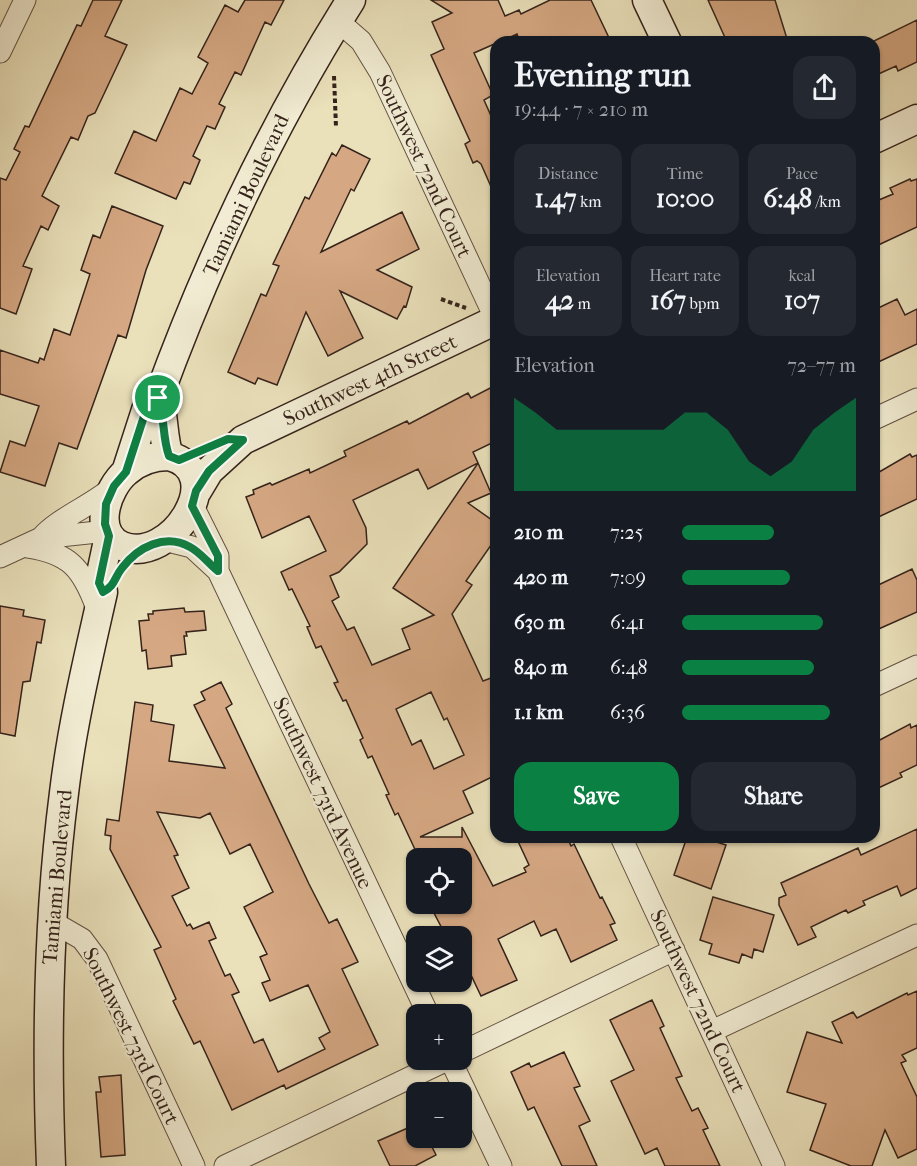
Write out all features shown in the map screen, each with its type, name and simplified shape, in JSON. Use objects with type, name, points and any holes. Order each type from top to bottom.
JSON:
[{"type":"street","points":[[0,52],[25,0]]},
{"type":"street","points":[[647,0],[664,36]]},
{"type":"street","name":"Southwest 72nd Court","points":[[344,10],[380,72],[490,307]]},
{"type":"street","name":"Tamiami Boulevard","points":[[120,479],[147,407],[158,398],[194,306],[250,179],[290,102],[344,10]]},
{"type":"street","points":[[880,136],[917,119]]},
{"type":"street","name":"Southwest 4th Street","points":[[194,499],[209,471],[243,440],[490,323]]},
{"type":"street","name":"Tamiami Boulevard","points":[[158,398],[163,412],[162,435],[174,458]]},
{"type":"street","points":[[880,416],[917,399]]},
{"type":"street","name":"Southwest 4th Street","points":[[174,458],[228,439],[243,440]]},
{"type":"street","points":[[0,557],[33,542],[51,526],[95,502],[120,479],[148,459],[174,458],[193,477],[194,499],[152,544],[120,545],[108,534],[106,504],[120,479]]},
{"type":"street","name":"Southwest 73rd Avenue","points":[[194,499],[218,556],[218,571]]},
{"type":"street","points":[[33,542],[108,534]]},
{"type":"street","name":"Tamiami Boulevard","points":[[51,1166],[48,1085],[51,921],[64,791],[100,603],[99,583],[108,534]]},
{"type":"street","points":[[33,542],[58,554],[75,566],[100,603]]},
{"type":"street","name":"Tamiami Boulevard","points":[[100,603],[113,588],[119,572],[152,544]]},
{"type":"street","name":"Southwest 73rd Avenue","points":[[152,544],[192,547],[218,571],[423,1004]]},
{"type":"street","points":[[880,683],[917,666]]},
{"type":"street","name":"Southwest 72nd Court","points":[[624,843],[774,1166]]},
{"type":"street","name":"Southwest 73rd Court","points":[[51,921],[82,939],[97,959],[194,1166]]},
{"type":"street","points":[[712,1031],[917,935]]},
{"type":"street","points":[[472,1047],[674,950]]},
{"type":"street","points":[[225,1166],[426,1070]]},
{"type":"street","points":[[454,1070],[501,1166]]},
{"type":"path","points":[[334,67],[336,127]]},
{"type":"path","points":[[441,299],[467,309]]},
{"type":"building","points":[[93,0],[122,0],[105,36],[127,45],[95,113],[88,116],[78,140],[71,137],[42,196],[59,206],[48,230],[41,226],[23,266],[32,269],[16,314],[0,308],[0,178],[6,180],[20,152],[14,149],[25,126],[29,127],[77,25],[81,26]]},
{"type":"building","points":[[245,0],[284,0],[271,25],[265,22],[241,75],[235,72],[219,104],[225,107],[215,129],[207,126],[193,156],[200,160],[190,184],[184,182],[176,199],[115,173],[134,131],[156,141],[180,88],[192,94],[208,63],[198,57],[225,5],[238,12]]},
{"type":"building","points":[[431,0],[498,0],[505,16],[519,10],[521,14],[550,0],[591,0],[608,36],[518,36],[517,34],[490,36],[490,46],[474,53],[490,88],[490,97],[484,100],[490,114],[490,184],[481,164],[477,161],[473,163],[465,144],[470,141],[431,55],[444,49],[432,22],[452,13]]},
{"type":"building","points":[[708,0],[775,0],[786,36],[724,36]]},
{"type":"building","points":[[917,20],[917,62],[898,71],[896,66],[880,73],[880,38]]},
{"type":"building","points":[[342,145],[370,159],[354,191],[351,189],[321,252],[402,212],[419,249],[377,270],[412,287],[406,307],[404,306],[397,319],[340,291],[363,338],[328,356],[306,312],[277,385],[258,378],[255,384],[228,372],[261,294],[266,296],[279,266],[273,264],[305,197],[309,199],[332,153],[336,156]]},
{"type":"building","points":[[910,179],[911,181],[917,179],[917,227],[880,244],[880,199],[893,194],[890,188]]},
{"type":"building","points":[[112,206],[163,226],[146,270],[126,338],[118,335],[77,449],[59,443],[45,486],[0,472],[10,441],[25,446],[39,406],[0,394],[0,350],[38,363],[40,358],[44,360],[54,329],[70,335],[90,274],[81,270],[93,235],[100,238]]},
{"type":"building","points":[[897,299],[905,315],[917,309],[917,344],[880,361],[880,307]]},
{"type":"building","points":[[490,388],[490,444],[473,452],[478,463],[490,491],[490,493],[468,503],[490,519],[490,547],[466,581],[472,585],[452,614],[483,681],[490,678],[490,778],[463,791],[473,813],[420,837],[462,837],[462,827],[493,886],[526,872],[524,868],[529,865],[519,843],[570,843],[571,846],[574,844],[615,923],[610,925],[617,940],[571,962],[556,929],[541,936],[534,921],[498,939],[517,980],[481,996],[472,977],[472,926],[441,926],[435,914],[472,914],[472,848],[414,848],[398,813],[395,815],[386,795],[389,794],[372,756],[368,758],[360,740],[363,738],[346,700],[343,701],[334,683],[338,682],[321,646],[316,648],[307,627],[310,626],[281,572],[326,551],[309,516],[262,538],[246,497],[254,494],[253,490],[270,483],[272,485],[309,469],[310,473],[346,456],[344,451],[407,421],[409,424],[468,393],[471,398]],"holes":[[[478,463],[393,588],[434,615],[402,629],[410,649],[372,665],[354,627],[347,630],[332,601],[339,597],[330,576],[339,572],[367,544],[366,528],[353,500],[418,469],[428,489]],[[431,692],[444,720],[447,718],[464,755],[434,769],[421,740],[412,745],[396,709]]]},
{"type":"building","points":[[910,454],[912,457],[917,455],[917,499],[880,516],[880,472]]},
{"type":"building","points":[[912,569],[917,580],[917,612],[880,628],[880,584]]},
{"type":"building","points":[[0,606],[24,610],[23,616],[45,620],[41,643],[37,642],[30,681],[23,682],[15,736],[0,733]]},
{"type":"building","points":[[184,608],[185,612],[204,611],[206,630],[186,632],[187,636],[184,636],[186,654],[171,656],[172,666],[148,669],[146,650],[142,651],[139,621],[149,620],[148,614],[153,614],[153,611]]},
{"type":"building","points":[[221,682],[232,704],[226,708],[309,884],[329,923],[337,919],[358,962],[342,969],[378,1045],[286,1089],[284,1085],[232,1110],[200,1041],[194,1044],[173,1001],[176,999],[154,950],[161,947],[110,849],[111,836],[105,835],[107,819],[119,821],[135,702],[153,705],[151,721],[174,725],[169,761],[225,768],[194,705],[205,700],[201,692]],"holes":[[[157,812],[200,818],[210,813],[230,854],[250,844],[273,892],[244,907],[267,954],[260,957],[270,980],[262,983],[270,1001],[308,985],[330,1032],[319,1038],[325,1049],[278,1072],[263,1039],[254,1043],[232,995],[239,992],[230,974],[225,976],[209,941],[216,938],[209,922],[193,929],[190,924],[187,926],[172,896],[189,888],[174,856],[178,855]]]},
{"type":"building","points":[[910,724],[911,728],[917,725],[917,765],[900,773],[902,777],[880,787],[880,740]]},
{"type":"building","points":[[917,829],[917,888],[901,896],[897,886],[863,901],[865,905],[848,913],[846,910],[811,927],[816,937],[798,945],[779,905],[779,898],[786,895],[781,883],[858,848],[861,855]]},
{"type":"building","points":[[685,843],[726,845],[711,889],[674,875]]},
{"type":"building","points":[[713,897],[774,915],[763,952],[754,949],[752,958],[742,954],[739,963],[709,954],[712,944],[700,940]]},
{"type":"building","points":[[917,991],[917,1048],[902,1055],[906,1061],[901,1063],[917,1097],[917,1149],[898,1158],[885,1130],[872,1166],[851,1166],[810,1150],[826,1104],[787,1092],[807,1032],[842,1043],[832,1022],[853,1012],[857,1018],[907,993],[908,995]]},
{"type":"building","points":[[652,1000],[664,1026],[660,1028],[682,1076],[676,1078],[692,1111],[698,1108],[708,1128],[703,1130],[720,1166],[665,1166],[657,1148],[645,1154],[611,1081],[634,1070],[610,1020]]},
{"type":"building","points":[[564,1052],[580,1086],[574,1088],[590,1121],[579,1126],[597,1166],[562,1166],[534,1107],[528,1110],[511,1072],[529,1063],[531,1067]]},
{"type":"building","points":[[121,1075],[125,1155],[101,1157],[96,1092],[101,1092],[99,1077]]},
{"type":"building","points":[[406,1129],[406,1148],[432,1148],[436,1155],[415,1166],[390,1166],[378,1141]]},
{"type":"route","points":[[158,398],[163,412],[162,435],[169,456],[179,460],[228,439],[243,440],[209,471],[196,491],[192,506],[218,556],[218,571],[192,547],[164,540],[140,549],[119,572],[113,588],[103,592],[99,583],[109,536],[105,524],[106,504],[114,486],[126,472],[147,407],[158,398]]}]
